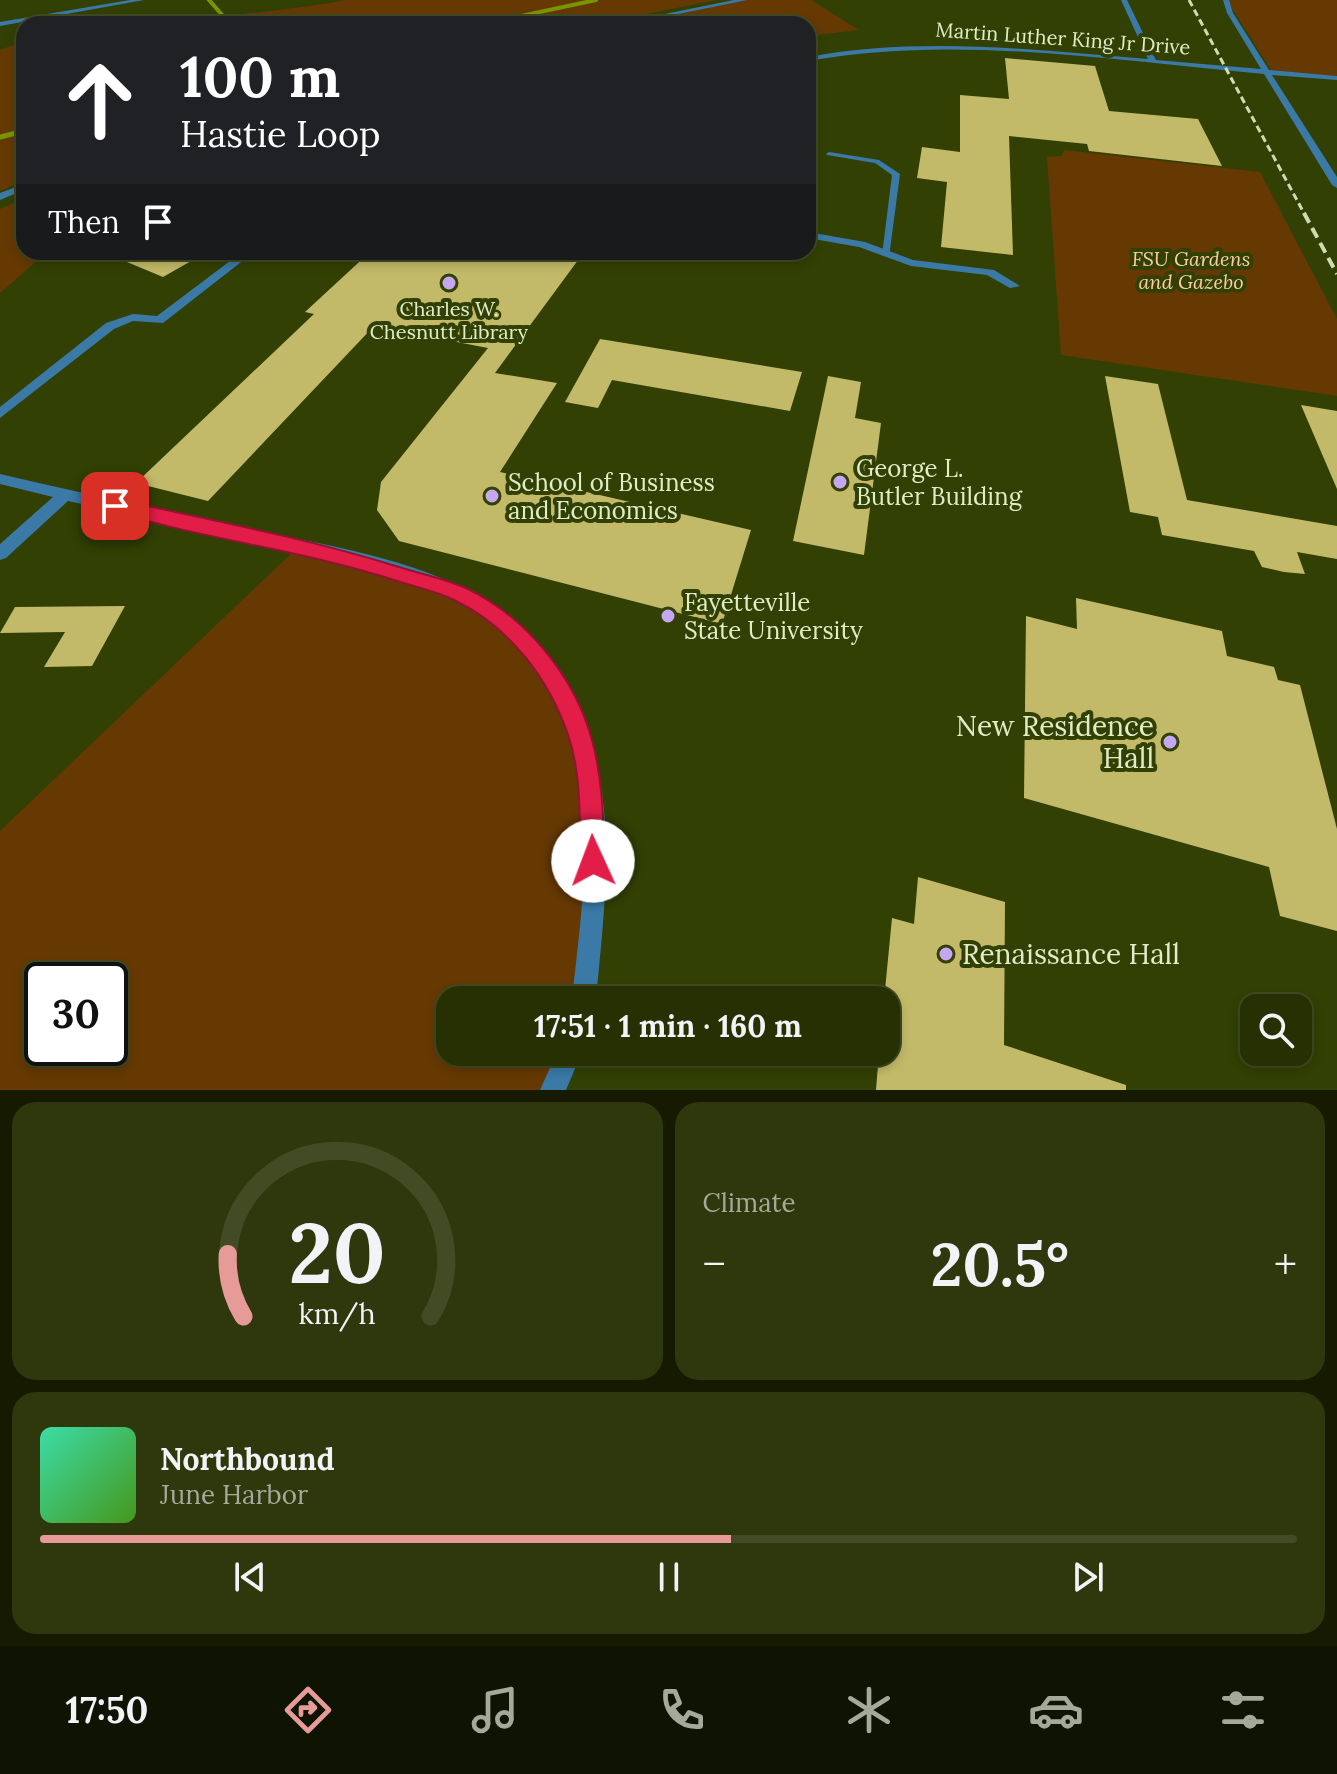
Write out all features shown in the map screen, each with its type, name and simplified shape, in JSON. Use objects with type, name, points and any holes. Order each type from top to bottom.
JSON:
[{"type":"street","points":[[46,16],[139,0]]},
{"type":"street","points":[[660,16],[744,0]]},
{"type":"street","points":[[1124,0],[1153,62]]},
{"type":"street","points":[[1226,0],[1230,13],[1337,185]]},
{"type":"street","name":"Martin Luther King Jr Drive","points":[[816,57],[888,47],[972,46],[1337,78]]},
{"type":"street","points":[[816,236],[861,244],[911,263],[990,272],[1014,286]]},
{"type":"street","points":[[0,414],[110,326],[123,318],[140,316],[159,320],[238,260]]},
{"type":"street","points":[[0,479],[349,558],[460,594],[491,612],[545,665],[564,697],[581,738],[590,783],[594,887],[585,986]]},
{"type":"street","points":[[0,554],[65,495]]},
{"type":"street","points":[[553,1090],[564,1066]]},
{"type":"lane","points":[[829,154],[877,161],[896,174],[886,255]]},
{"type":"green space","points":[[346,0],[717,0],[636,16],[213,16]]},
{"type":"green space","points":[[742,0],[811,0],[859,30],[816,35],[816,16],[659,16]]},
{"type":"green space","points":[[1337,0],[1337,76],[1271,70],[1228,2]]},
{"type":"green space","points":[[16,44],[16,184],[0,191],[0,50]]},
{"type":"green space","name":"FSU Gardens and Gazebo","points":[[1064,150],[1260,172],[1337,319],[1337,396],[1061,355],[1047,157],[1062,156]]},
{"type":"green space","points":[[16,202],[16,260],[38,260],[0,293],[0,209]]},
{"type":"green space","points":[[299,546],[460,594],[545,665],[590,783],[584,986],[436,986],[436,1066],[564,1066],[553,1090],[0,1090],[0,831]]},
{"type":"building","points":[[1005,58],[1095,66],[1109,111],[1198,119],[1222,166],[1089,151],[1087,144],[1009,136],[1013,255],[941,247],[947,182],[917,178],[922,147],[960,152],[960,95],[1009,99]]},
{"type":"building","points":[[122,260],[193,260],[163,277]]},
{"type":"building","points":[[361,260],[578,260],[495,373],[557,383],[500,472],[751,530],[722,624],[399,541],[377,510],[381,482],[488,348],[374,326],[208,501],[136,483],[314,314],[305,312]]},
{"type":"building","points":[[600,339],[802,372],[790,411],[612,380],[598,408],[565,402]]},
{"type":"building","points":[[828,376],[861,382],[855,418],[881,423],[864,555],[793,541]]},
{"type":"building","points":[[1105,376],[1158,384],[1187,500],[1337,526],[1337,559],[1297,552],[1305,574],[1284,572],[1262,567],[1254,551],[1162,535],[1158,517],[1130,512]]},
{"type":"building","points":[[1301,405],[1337,411],[1337,489]]},
{"type":"building","name":"New Residence Hall","points":[[1076,598],[1222,631],[1227,656],[1274,667],[1278,680],[1300,685],[1337,829],[1337,931],[1280,916],[1269,867],[1024,798],[1026,616],[1077,629]]},
{"type":"building","points":[[125,606],[92,666],[44,667],[65,632],[0,633],[15,607]]},
{"type":"building","name":"Renaissance Hall","points":[[918,877],[1005,902],[1004,1045],[1126,1085],[1126,1090],[876,1090],[878,1066],[900,1066],[900,986],[885,986],[892,918],[914,924]]},
{"type":"waterway","points":[[209,0],[223,16]]},
{"type":"waterway","points":[[521,16],[596,0]]},
{"type":"waterway","points":[[0,137],[16,133]]},
{"type":"railway","points":[[1189,0],[1305,215]]},
{"type":"railway","points":[[1304,213],[1337,274]]},
{"type":"place","name":"Charles W. Chesnutt Library","points":[[449,283]]},
{"type":"place","name":"George L. Butler Building","points":[[840,482]]},
{"type":"place","name":"School of Business and Economics","points":[[492,496]]},
{"type":"place","name":"Fayetteville State University","points":[[668,616]]},
{"type":"place","name":"New Residence Hall","points":[[1170,742]]},
{"type":"place","name":"Renaissance Hall","points":[[946,954]]},
{"type":"route","points":[[115,506],[349,558],[460,594],[491,612],[545,665],[564,697],[581,738],[590,783],[593,861]]}]
